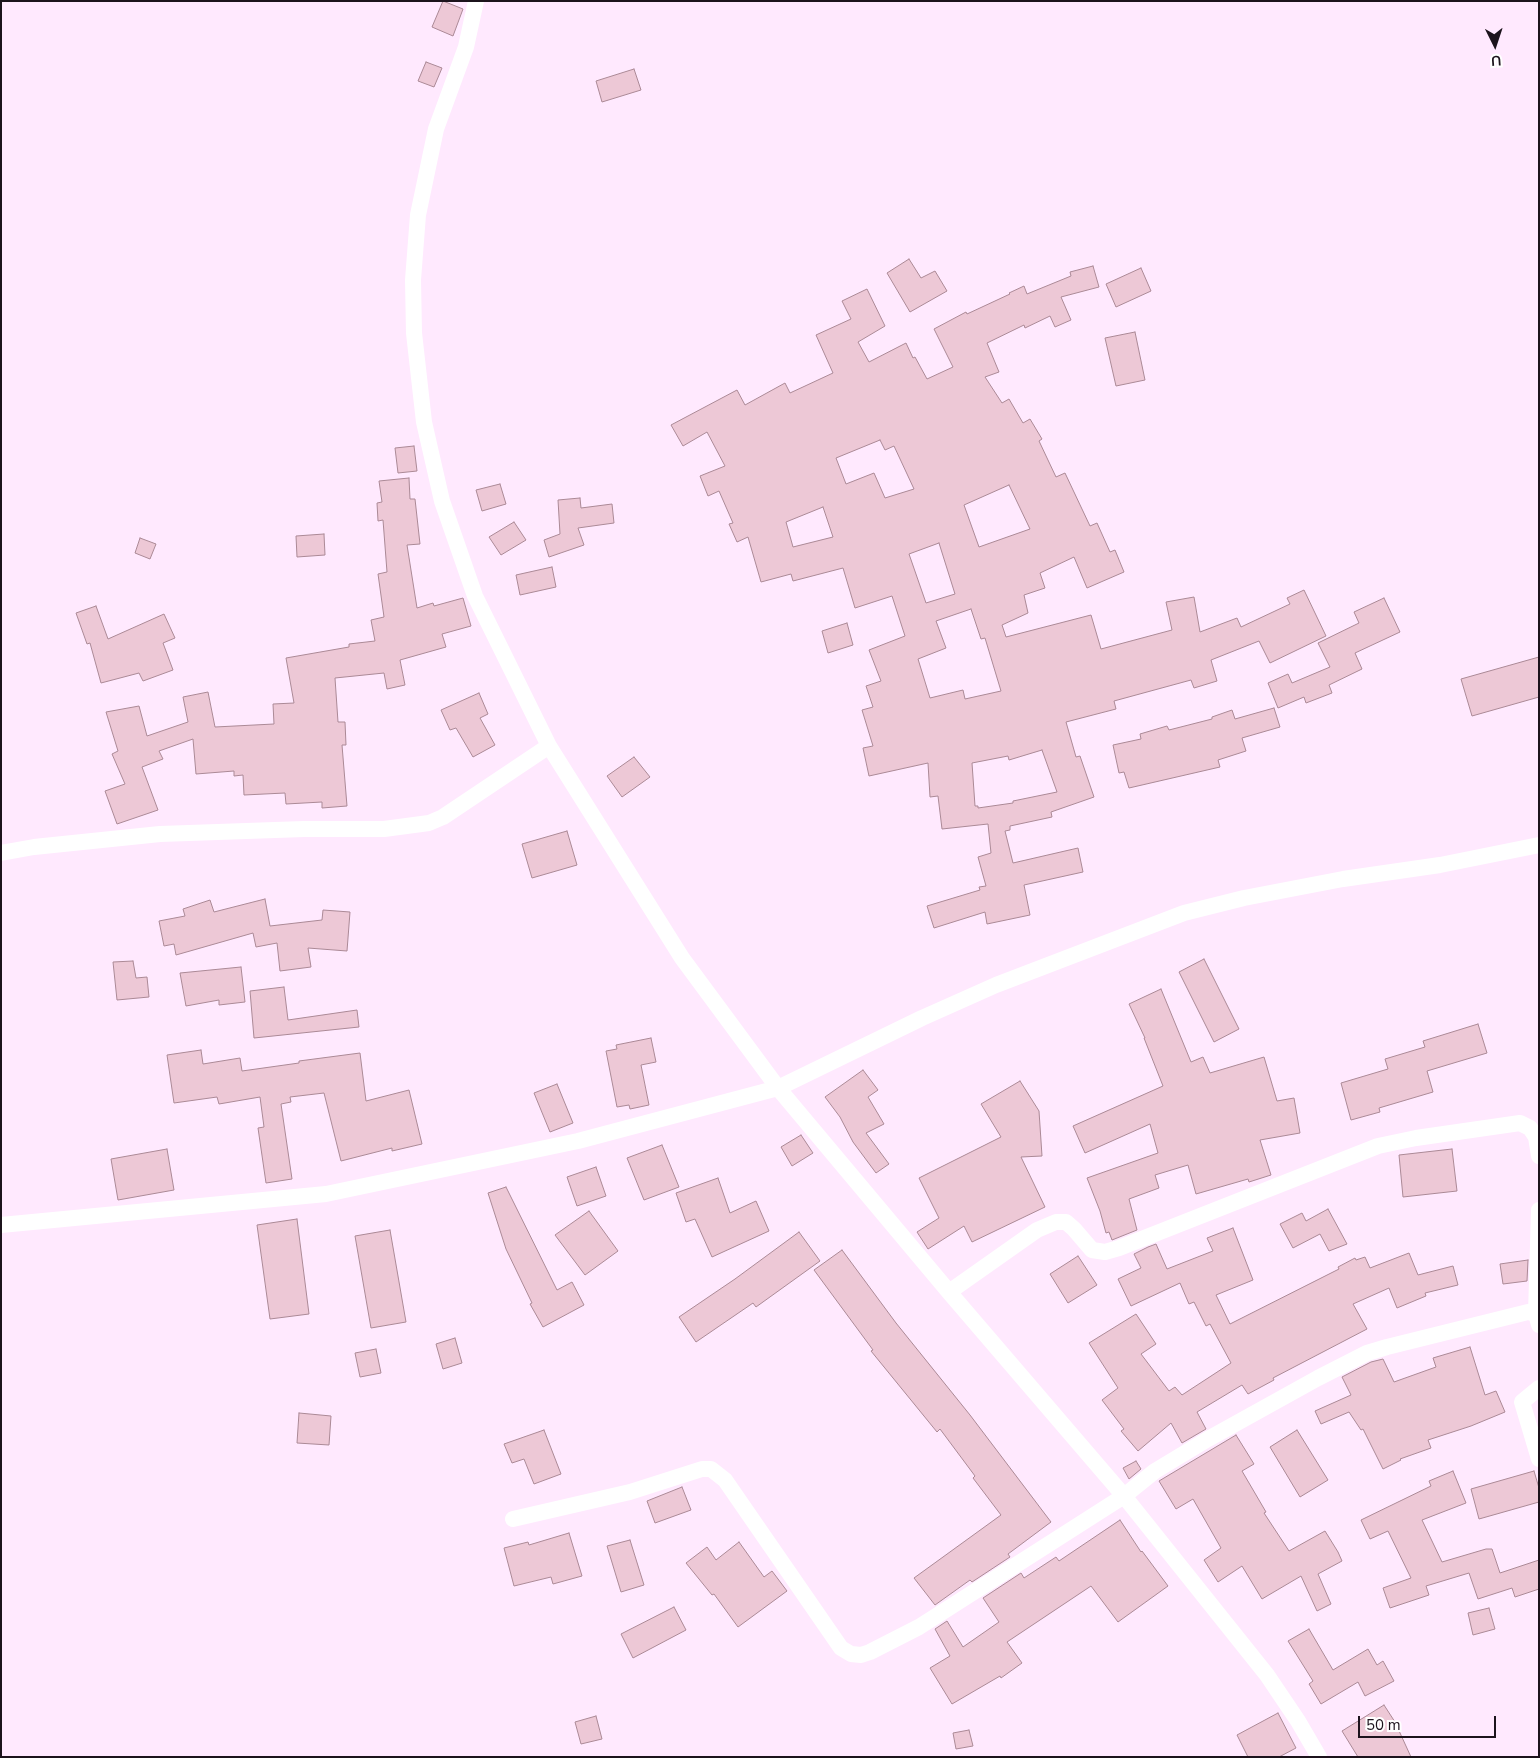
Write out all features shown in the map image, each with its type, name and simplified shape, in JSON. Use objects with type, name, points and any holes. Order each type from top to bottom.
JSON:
[{"type":"street","points":[[476,1],[466,47],[436,129],[418,215],[413,280],[414,333],[424,422],[442,501],[475,596],[549,746],[682,958],[778,1088],[948,1292],[1124,1496],[1267,1675],[1298,1721],[1319,1757]]},
{"type":"street","points":[[1,853],[34,847],[160,834],[304,829],[384,829],[429,823],[443,816],[549,746]]},
{"type":"street","points":[[1,1225],[326,1194],[578,1141],[778,1088],[922,1018],[996,985],[1184,913],[1253,896],[1344,879],[1440,865],[1539,845]]},
{"type":"street","points":[[948,1292],[1037,1230],[1056,1222],[1066,1222],[1092,1250],[1105,1252],[1378,1146],[1416,1138],[1520,1123],[1530,1128],[1536,1136],[1539,1156]]},
{"type":"street","points":[[1537,1319],[1539,1210]]},
{"type":"street","points":[[512,1519],[630,1492],[702,1469],[711,1469],[725,1480],[841,1648],[851,1654],[861,1655],[919,1627],[1124,1496],[1155,1471],[1208,1439],[1367,1353],[1387,1346],[1528,1312],[1537,1319]]},
{"type":"street","points":[[1539,1388],[1522,1402],[1539,1459]]},
{"type":"building","points":[[443,1],[463,9],[453,36],[432,27]]},
{"type":"building","points":[[426,62],[442,68],[434,87],[418,81]]},
{"type":"building","points":[[634,69],[641,90],[602,102],[596,81]]},
{"type":"building","points":[[909,259],[921,278],[935,271],[947,291],[910,312],[887,273]]},
{"type":"building","points":[[1093,266],[1099,287],[1061,297],[1071,320],[1055,327],[1050,316],[1025,328],[1024,325],[987,343],[999,372],[985,377],[1002,403],[1009,399],[1023,423],[1030,419],[1042,439],[1039,441],[1056,477],[1065,473],[1090,526],[1097,523],[1110,552],[1115,550],[1124,572],[1087,588],[1074,557],[1040,573],[1045,588],[1024,595],[1028,613],[1002,625],[1006,637],[1091,615],[1101,649],[1172,630],[1166,602],[1194,597],[1200,632],[1237,618],[1241,627],[1290,604],[1287,598],[1304,590],[1326,636],[1270,663],[1259,641],[1211,660],[1217,681],[1194,688],[1191,680],[1114,701],[1116,709],[1066,722],[1076,757],[1080,756],[1094,797],[1051,812],[1052,817],[1010,826],[1010,830],[1005,831],[1013,863],[1078,848],[1083,872],[1024,885],[1030,915],[987,924],[985,912],[934,928],[927,906],[980,890],[979,887],[986,886],[978,857],[991,853],[988,824],[942,829],[938,796],[930,797],[928,763],[869,776],[863,748],[873,746],[862,710],[873,707],[866,686],[881,681],[869,650],[905,636],[892,596],[855,608],[843,568],[793,581],[791,574],[761,582],[748,537],[737,542],[729,524],[733,523],[719,491],[708,496],[700,476],[725,466],[707,432],[683,446],[671,425],[737,390],[745,405],[785,383],[790,393],[833,373],[816,335],[851,319],[842,301],[867,289],[885,326],[858,342],[869,362],[906,343],[913,358],[915,357],[927,379],[953,367],[934,329],[966,312],[967,314],[1024,286],[1027,294],[1071,276],[1070,272]],"holes":[[[880,440],[885,450],[894,446],[914,489],[885,498],[874,473],[846,484],[836,458]],[[1009,485],[1030,529],[979,547],[964,505]],[[823,507],[833,537],[793,547],[786,522]],[[939,543],[955,594],[926,603],[909,554]],[[971,609],[981,639],[985,638],[1001,691],[965,699],[963,690],[930,698],[918,659],[946,648],[936,621]],[[1042,750],[1057,792],[1013,801],[1013,803],[978,808],[978,806],[975,806],[972,763],[1008,756],[1009,760]]]},
{"type":"building","points":[[1141,268],[1151,291],[1116,307],[1106,284]]},
{"type":"building","points":[[1135,332],[1145,380],[1116,386],[1105,338]]},
{"type":"building","points":[[414,446],[417,471],[398,473],[395,448]]},
{"type":"building","points":[[409,478],[410,499],[415,499],[420,544],[407,545],[417,608],[433,603],[434,606],[463,598],[471,626],[442,634],[446,647],[400,660],[405,685],[387,689],[384,673],[335,678],[338,722],[345,722],[346,745],[342,745],[347,806],[322,808],[322,802],[286,804],[285,793],[244,795],[243,775],[234,776],[234,771],[196,774],[193,739],[159,751],[163,759],[142,767],[158,810],[117,824],[105,791],[125,784],[112,754],[118,751],[106,712],[139,706],[147,736],[188,722],[183,697],[208,692],[215,727],[274,724],[273,704],[294,703],[286,658],[349,647],[349,644],[375,641],[371,620],[384,617],[378,574],[387,572],[383,520],[378,521],[377,503],[382,502],[379,481]]},
{"type":"building","points":[[500,484],[506,504],[482,511],[476,490]]},
{"type":"building","points":[[580,498],[581,508],[612,504],[614,523],[578,528],[584,545],[549,557],[544,540],[560,534],[558,500]]},
{"type":"building","points":[[514,522],[526,540],[501,555],[489,537]]},
{"type":"building","points":[[324,534],[325,555],[297,557],[296,536]]},
{"type":"building","points":[[140,538],[156,544],[150,559],[135,553]]},
{"type":"building","points":[[552,567],[556,587],[520,595],[516,575]]},
{"type":"building","points":[[1384,598],[1400,632],[1355,653],[1362,669],[1329,685],[1332,693],[1306,703],[1304,697],[1278,708],[1268,683],[1288,674],[1292,683],[1330,667],[1318,643],[1359,623],[1354,612]]},
{"type":"building","points":[[96,606],[108,639],[164,614],[175,638],[163,643],[173,670],[143,681],[139,673],[101,683],[90,643],[87,644],[76,613]]},
{"type":"building","points":[[847,623],[853,645],[828,653],[822,631]]},
{"type":"building","points":[[1539,657],[1539,697],[1472,716],[1461,679]]},
{"type":"building","points":[[479,693],[488,714],[480,718],[495,745],[473,757],[456,728],[450,730],[441,710]]},
{"type":"building","points":[[1274,708],[1280,727],[1242,738],[1246,751],[1218,760],[1220,767],[1129,788],[1124,772],[1119,773],[1113,745],[1141,739],[1140,734],[1167,726],[1169,730],[1212,719],[1212,717],[1232,710],[1235,719]]},
{"type":"building","points":[[634,757],[650,777],[622,797],[607,776]]},
{"type":"building","points":[[567,831],[577,865],[532,878],[522,844]]},
{"type":"building","points":[[265,899],[270,926],[322,920],[323,910],[350,912],[347,951],[308,948],[311,967],[280,971],[277,943],[256,947],[253,933],[176,955],[174,944],[164,946],[159,921],[185,916],[183,909],[210,900],[214,912]]},
{"type":"building","points":[[1204,959],[1239,1029],[1214,1042],[1179,972]]},
{"type":"building","points":[[133,961],[136,978],[147,977],[149,997],[117,1000],[113,962]]},
{"type":"building","points":[[241,967],[245,1002],[219,1005],[219,1000],[186,1006],[180,973]]},
{"type":"building","points":[[284,987],[288,1020],[357,1010],[359,1027],[254,1038],[250,991]]},
{"type":"building","points":[[1161,989],[1191,1062],[1203,1057],[1210,1073],[1264,1057],[1277,1101],[1294,1098],[1300,1133],[1260,1140],[1271,1175],[1249,1182],[1248,1179],[1196,1194],[1188,1165],[1155,1175],[1159,1188],[1129,1199],[1137,1230],[1112,1240],[1109,1232],[1106,1233],[1100,1211],[1087,1178],[1158,1153],[1150,1124],[1085,1153],[1073,1126],[1163,1086],[1145,1038],[1129,1004]]},
{"type":"building","points":[[1478,1024],[1487,1053],[1427,1071],[1433,1092],[1379,1108],[1380,1112],[1351,1120],[1341,1083],[1388,1069],[1385,1059],[1425,1047],[1423,1041]]},
{"type":"building","points":[[651,1038],[656,1062],[641,1065],[649,1105],[630,1109],[629,1105],[617,1107],[606,1051],[617,1049],[616,1045]]},
{"type":"building","points":[[201,1050],[203,1064],[240,1058],[242,1071],[360,1053],[366,1101],[409,1090],[422,1144],[392,1151],[392,1148],[341,1161],[324,1093],[290,1097],[291,1102],[281,1104],[292,1179],[266,1183],[258,1128],[264,1127],[260,1097],[219,1104],[217,1097],[174,1103],[167,1055]]},
{"type":"building","points":[[863,1070],[878,1090],[868,1097],[884,1124],[866,1133],[889,1164],[876,1173],[853,1142],[840,1117],[825,1097]]},
{"type":"building","points":[[1020,1081],[1039,1111],[1042,1156],[1021,1157],[1045,1207],[972,1242],[964,1226],[928,1249],[917,1232],[939,1218],[919,1178],[1001,1137],[981,1104]]},
{"type":"building","points":[[557,1084],[573,1123],[550,1132],[534,1093]]},
{"type":"building","points":[[801,1135],[813,1153],[792,1166],[781,1147]]},
{"type":"building","points":[[662,1145],[679,1187],[644,1200],[627,1158]]},
{"type":"building","points":[[167,1149],[174,1190],[118,1200],[111,1159]]},
{"type":"building","points":[[1452,1149],[1457,1191],[1403,1197],[1399,1155]]},
{"type":"building","points":[[596,1167],[606,1196],[577,1206],[567,1177]]},
{"type":"building","points":[[718,1178],[730,1213],[756,1201],[769,1231],[712,1257],[695,1219],[686,1222],[676,1193]]},
{"type":"building","points":[[506,1187],[557,1290],[572,1282],[584,1305],[543,1327],[530,1304],[532,1303],[506,1249],[488,1193]]},
{"type":"building","points":[[1328,1209],[1347,1244],[1329,1251],[1320,1234],[1293,1248],[1280,1224],[1302,1213],[1306,1221]]},
{"type":"building","points":[[589,1211],[618,1251],[585,1275],[555,1235]]},
{"type":"building","points":[[297,1219],[309,1314],[270,1319],[257,1225]]},
{"type":"building","points":[[1233,1228],[1253,1280],[1216,1295],[1230,1324],[1339,1269],[1338,1267],[1355,1258],[1356,1260],[1365,1257],[1370,1268],[1409,1253],[1418,1275],[1453,1266],[1458,1285],[1425,1293],[1426,1296],[1397,1308],[1389,1288],[1353,1304],[1367,1329],[1273,1378],[1274,1380],[1248,1394],[1242,1385],[1197,1412],[1206,1429],[1182,1443],[1171,1423],[1138,1451],[1121,1431],[1124,1429],[1102,1400],[1118,1388],[1089,1343],[1136,1314],[1156,1344],[1141,1354],[1169,1391],[1175,1387],[1182,1395],[1231,1363],[1210,1324],[1206,1326],[1194,1302],[1189,1304],[1180,1283],[1131,1306],[1118,1279],[1141,1268],[1134,1254],[1148,1247],[1156,1244],[1167,1269],[1213,1251],[1207,1238]]},
{"type":"building","points":[[390,1230],[406,1322],[371,1328],[355,1236]]},
{"type":"building","points":[[799,1232],[820,1261],[756,1307],[753,1303],[696,1342],[679,1317]]},
{"type":"building","points":[[842,1250],[896,1323],[970,1415],[1051,1522],[1008,1554],[1010,1557],[972,1582],[970,1580],[935,1605],[914,1578],[1001,1515],[940,1429],[937,1432],[871,1351],[873,1350],[814,1270]]},
{"type":"building","points":[[1078,1256],[1097,1285],[1068,1303],[1050,1274]]},
{"type":"building","points":[[1528,1260],[1527,1281],[1503,1284],[1500,1264]]},
{"type":"building","points":[[455,1338],[462,1363],[443,1369],[436,1344]]},
{"type":"building","points":[[1470,1347],[1485,1395],[1496,1391],[1505,1412],[1471,1426],[1428,1440],[1431,1448],[1400,1459],[1383,1469],[1363,1429],[1361,1430],[1349,1412],[1321,1424],[1315,1411],[1351,1395],[1342,1377],[1371,1362],[1383,1359],[1394,1382],[1436,1367],[1433,1358]]},
{"type":"building","points":[[376,1349],[381,1373],[360,1377],[355,1353]]},
{"type":"building","points":[[299,1413],[331,1416],[329,1445],[297,1443]]},
{"type":"building","points":[[544,1430],[561,1474],[534,1484],[524,1459],[512,1463],[504,1444]]},
{"type":"building","points":[[1297,1430],[1328,1480],[1300,1497],[1270,1447]]},
{"type":"building","points":[[1236,1435],[1254,1464],[1242,1471],[1266,1512],[1264,1513],[1289,1551],[1325,1531],[1338,1552],[1342,1561],[1318,1574],[1331,1604],[1317,1611],[1301,1576],[1262,1599],[1242,1566],[1218,1582],[1204,1560],[1221,1548],[1193,1499],[1176,1509],[1159,1481]]},
{"type":"building","points":[[1136,1461],[1141,1469],[1129,1479],[1123,1468]]},
{"type":"building","points":[[1453,1471],[1466,1503],[1422,1520],[1442,1562],[1486,1549],[1492,1549],[1500,1573],[1539,1560],[1539,1589],[1515,1597],[1512,1588],[1478,1599],[1469,1573],[1426,1586],[1429,1595],[1390,1608],[1383,1588],[1411,1578],[1388,1531],[1370,1539],[1361,1520],[1431,1486],[1429,1481]]},
{"type":"building","points":[[1534,1471],[1539,1488],[1539,1502],[1479,1519],[1471,1489]]},
{"type":"building","points":[[682,1487],[691,1510],[655,1523],[647,1501]]},
{"type":"building","points":[[1120,1520],[1141,1552],[1168,1586],[1118,1622],[1091,1586],[1007,1642],[1022,1663],[1001,1678],[1000,1676],[952,1704],[930,1668],[950,1656],[935,1629],[947,1621],[963,1647],[999,1622],[983,1598],[1021,1573],[1024,1578],[1056,1557],[1059,1561]]},
{"type":"building","points":[[569,1533],[582,1576],[553,1584],[551,1577],[514,1586],[504,1548],[528,1542],[529,1545]]},
{"type":"building","points":[[630,1540],[644,1585],[621,1592],[607,1546]]},
{"type":"building","points":[[739,1542],[764,1577],[772,1571],[787,1591],[738,1627],[714,1594],[712,1595],[686,1563],[707,1547],[716,1560]]},
{"type":"building","points":[[674,1607],[686,1630],[633,1658],[621,1634]]},
{"type":"building","points":[[1489,1608],[1495,1629],[1473,1635],[1468,1613]]},
{"type":"building","points":[[1309,1629],[1333,1670],[1368,1649],[1377,1665],[1383,1661],[1394,1681],[1365,1696],[1358,1682],[1321,1704],[1309,1684],[1313,1681],[1288,1641]]},
{"type":"building","points":[[1384,1705],[1395,1722],[1411,1757],[1358,1757],[1342,1731]]},
{"type":"building","points":[[1278,1713],[1296,1748],[1279,1757],[1248,1757],[1237,1735]]},
{"type":"building","points":[[596,1716],[602,1739],[581,1744],[575,1722]]},
{"type":"building","points":[[969,1730],[973,1746],[956,1749],[953,1733]]}]
